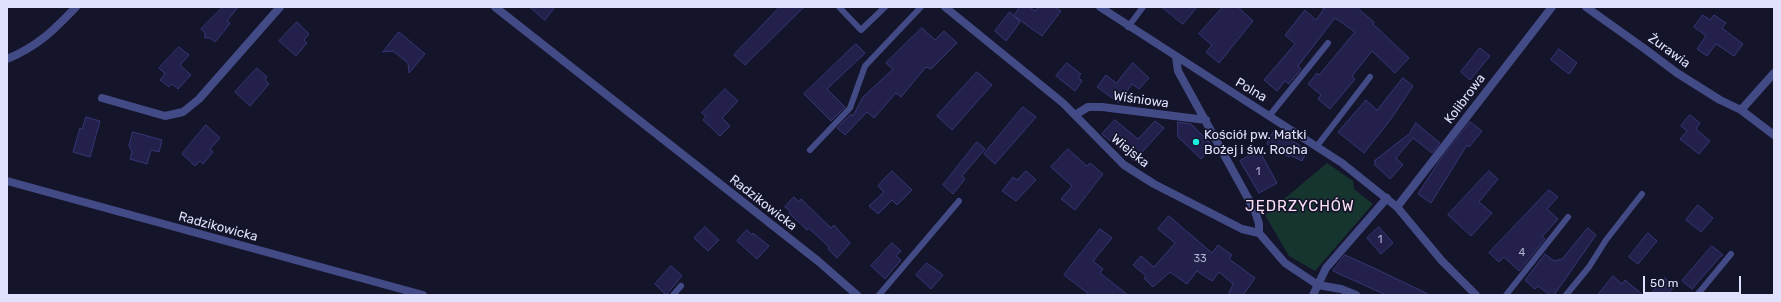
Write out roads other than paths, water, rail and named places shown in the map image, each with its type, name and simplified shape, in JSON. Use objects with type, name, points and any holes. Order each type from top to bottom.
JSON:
[{"type":"street","points":[[7,59],[39,43],[53,32],[76,7]]},
{"type":"street","points":[[102,98],[165,116],[182,112],[199,99],[280,7]]},
{"type":"street","name":"Radzikowicka","points":[[495,7],[653,133],[806,252],[857,295]]},
{"type":"street","name":"Wiejska","points":[[945,7],[1075,115],[1098,141],[1124,165],[1142,177],[1242,229],[1258,233]]},
{"type":"street","name":"Polna","points":[[1100,7],[1128,27],[1270,115],[1342,162],[1397,207],[1442,261],[1476,295]]},
{"type":"street","name":"Kolibrowa","points":[[1397,207],[1552,7]]},
{"type":"street","name":"Żurawia","points":[[1586,7],[1646,49],[1676,73],[1720,100],[1741,110],[1774,135]]},
{"type":"street","points":[[1176,57],[1178,71],[1255,211],[1259,224],[1258,233],[1286,263],[1318,285],[1341,289],[1356,295]]},
{"type":"street","points":[[1741,110],[1774,73]]},
{"type":"street","name":"Wiśniowa","points":[[1075,115],[1088,107],[1102,107],[1206,120]]},
{"type":"street","name":"Radzikowicka","points":[[7,181],[423,295]]},
{"type":"street","points":[[1313,295],[1326,268],[1387,198]]},
{"type":"lane","points":[[839,7],[861,30],[885,7]]},
{"type":"lane","points":[[810,150],[850,108],[865,66],[920,7]]},
{"type":"lane","points":[[1128,27],[1143,7]]},
{"type":"lane","points":[[1270,115],[1328,43]]},
{"type":"lane","points":[[1317,146],[1370,77]]},
{"type":"lane","points":[[1566,295],[1589,267],[1606,240],[1642,194]]},
{"type":"lane","points":[[879,295],[959,201]]},
{"type":"lane","points":[[1506,295],[1568,217]]},
{"type":"lane","points":[[1697,295],[1731,254]]},
{"type":"lane","points":[[673,295],[681,286]]},
{"type":"place","name":"Kościół pw. Matki Bożej i św. Rocha","points":[[1196,142]]},
{"type":"district","name":"JĘDRZYCHÓW","points":[[1300,207]]}]
